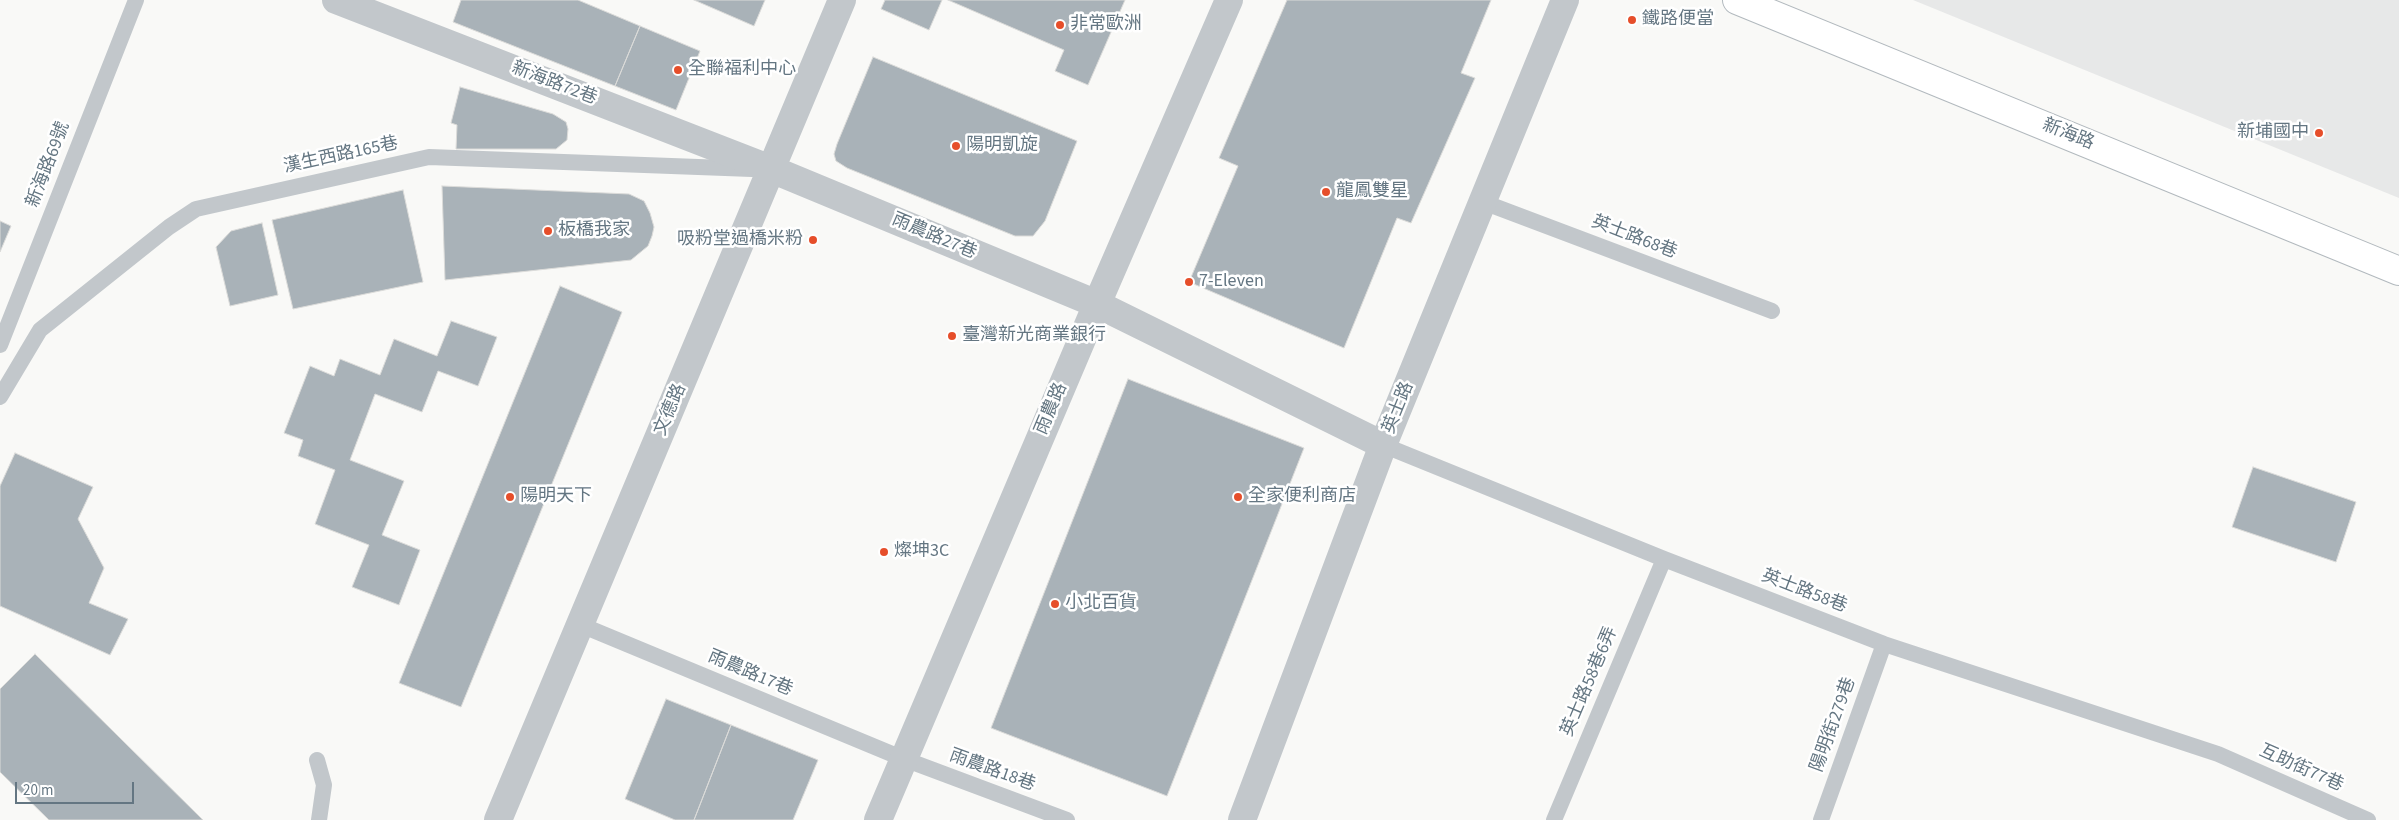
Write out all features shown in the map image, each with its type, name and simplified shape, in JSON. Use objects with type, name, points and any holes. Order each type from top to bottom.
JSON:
[{"type":"street","name":"新海路72巷","points":[[336,0],[771,169]]},
{"type":"street","name":"文德路","points":[[498,820],[842,0]]},
{"type":"street","name":"雨農路","points":[[878,820],[1097,304],[1229,0]]},
{"type":"street","name":"英士路","points":[[1242,820],[1384,445],[1565,0]]},
{"type":"street","name":"新海路","points":[[1737,0],[2399,271]]},
{"type":"street","name":"雨農路27巷","points":[[771,169],[1097,304],[1384,445]]},
{"type":"lane","name":"新海路69號","points":[[0,346],[136,0]]},
{"type":"lane","name":"漢生西路165巷","points":[[0,397],[40,330],[169,227],[196,210],[429,157],[771,169]]},
{"type":"lane","name":"英士路68巷","points":[[1483,202],[1772,311]]},
{"type":"lane","name":"英士路58巷","points":[[1384,445],[1664,559],[1884,644],[2218,754]]},
{"type":"lane","name":"英士路58巷6弄","points":[[1554,820],[1664,559]]},
{"type":"lane","name":"雨農路17巷","points":[[581,625],[904,759]]},
{"type":"lane","name":"陽明街279巷","points":[[1821,820],[1884,644]]},
{"type":"lane","name":"互助街77巷","points":[[2218,754],[2368,820]]},
{"type":"lane","name":"雨農路18巷","points":[[904,759],[1067,820]]},
{"type":"lane","points":[[317,760],[324,785],[319,820]]},
{"type":"shaded area","name":"新埔國中","points":[[1913,0],[2399,0],[2399,198],[2038,51]]},
{"type":"building","points":[[461,0],[578,0],[640,26],[615,86],[453,22]]},
{"type":"building","points":[[694,0],[765,0],[754,26]]},
{"type":"building","points":[[885,0],[942,0],[929,30],[881,9]]},
{"type":"building","name":"非常歐洲","points":[[948,0],[1125,0],[1088,85],[1055,71],[1064,50]]},
{"type":"building","name":"龍鳳雙星","points":[[1287,0],[1491,0],[1461,73],[1475,78],[1411,223],[1397,218],[1344,348],[1189,282],[1238,166],[1219,158]]},
{"type":"building","points":[[640,26],[700,51],[676,110],[615,86]]},
{"type":"building","name":"陽明凱旋","points":[[873,57],[1077,141],[1045,221],[1033,236],[1015,236],[847,168],[836,161],[834,154],[837,144]]},
{"type":"building","points":[[460,87],[553,114],[566,122],[568,129],[567,140],[556,149],[456,149],[457,125],[451,123]]},
{"type":"building","name":"板橋我家","points":[[442,186],[629,194],[644,201],[654,227],[648,246],[631,260],[445,280]]},
{"type":"building","points":[[403,190],[423,282],[293,309],[272,220]]},
{"type":"building","points":[[0,221],[11,226],[0,252]]},
{"type":"building","points":[[262,223],[278,295],[230,306],[216,247],[231,231]]},
{"type":"building","name":"陽明天下","points":[[560,286],[622,312],[461,707],[399,683]]},
{"type":"building","points":[[451,321],[497,337],[478,386],[438,371],[422,412],[375,394],[350,460],[404,481],[382,535],[420,550],[399,605],[352,587],[369,545],[315,524],[335,470],[298,456],[303,440],[284,433],[310,366],[334,376],[340,359],[380,375],[394,339],[437,356]]},
{"type":"building","points":[[1128,379],[1304,448],[1167,796],[991,728]]},
{"type":"building","points":[[15,453],[93,487],[78,519],[104,568],[89,603],[128,619],[110,655],[0,606],[0,486]]},
{"type":"building","points":[[2253,467],[2356,502],[2336,562],[2232,527]]},
{"type":"building","points":[[35,654],[203,820],[49,820],[0,772],[0,689]]},
{"type":"building","points":[[666,699],[731,725],[694,820],[675,820],[625,799]]},
{"type":"building","points":[[731,725],[818,760],[793,820],[694,820]]},
{"type":"place","name":"鐵路便當","points":[[1632,20]]},
{"type":"place","name":"非常歐洲","points":[[1060,25]]},
{"type":"place","name":"全聯福利中心","points":[[678,70]]},
{"type":"place","name":"新埔國中","points":[[2319,133]]},
{"type":"place","name":"陽明凱旋","points":[[956,146]]},
{"type":"place","name":"龍鳳雙星","points":[[1326,192]]},
{"type":"place","name":"板橋我家","points":[[548,231]]},
{"type":"place","name":"吸粉堂過橋米粉","points":[[813,240]]},
{"type":"place","name":"7-Eleven","points":[[1189,282]]},
{"type":"place","name":"臺灣新光商業銀行","points":[[952,336]]},
{"type":"place","name":"陽明天下","points":[[510,497]]},
{"type":"place","name":"全家便利商店","points":[[1238,497]]},
{"type":"place","name":"燦坤3C","points":[[884,552]]},
{"type":"place","name":"小北百貨","points":[[1055,604]]}]
